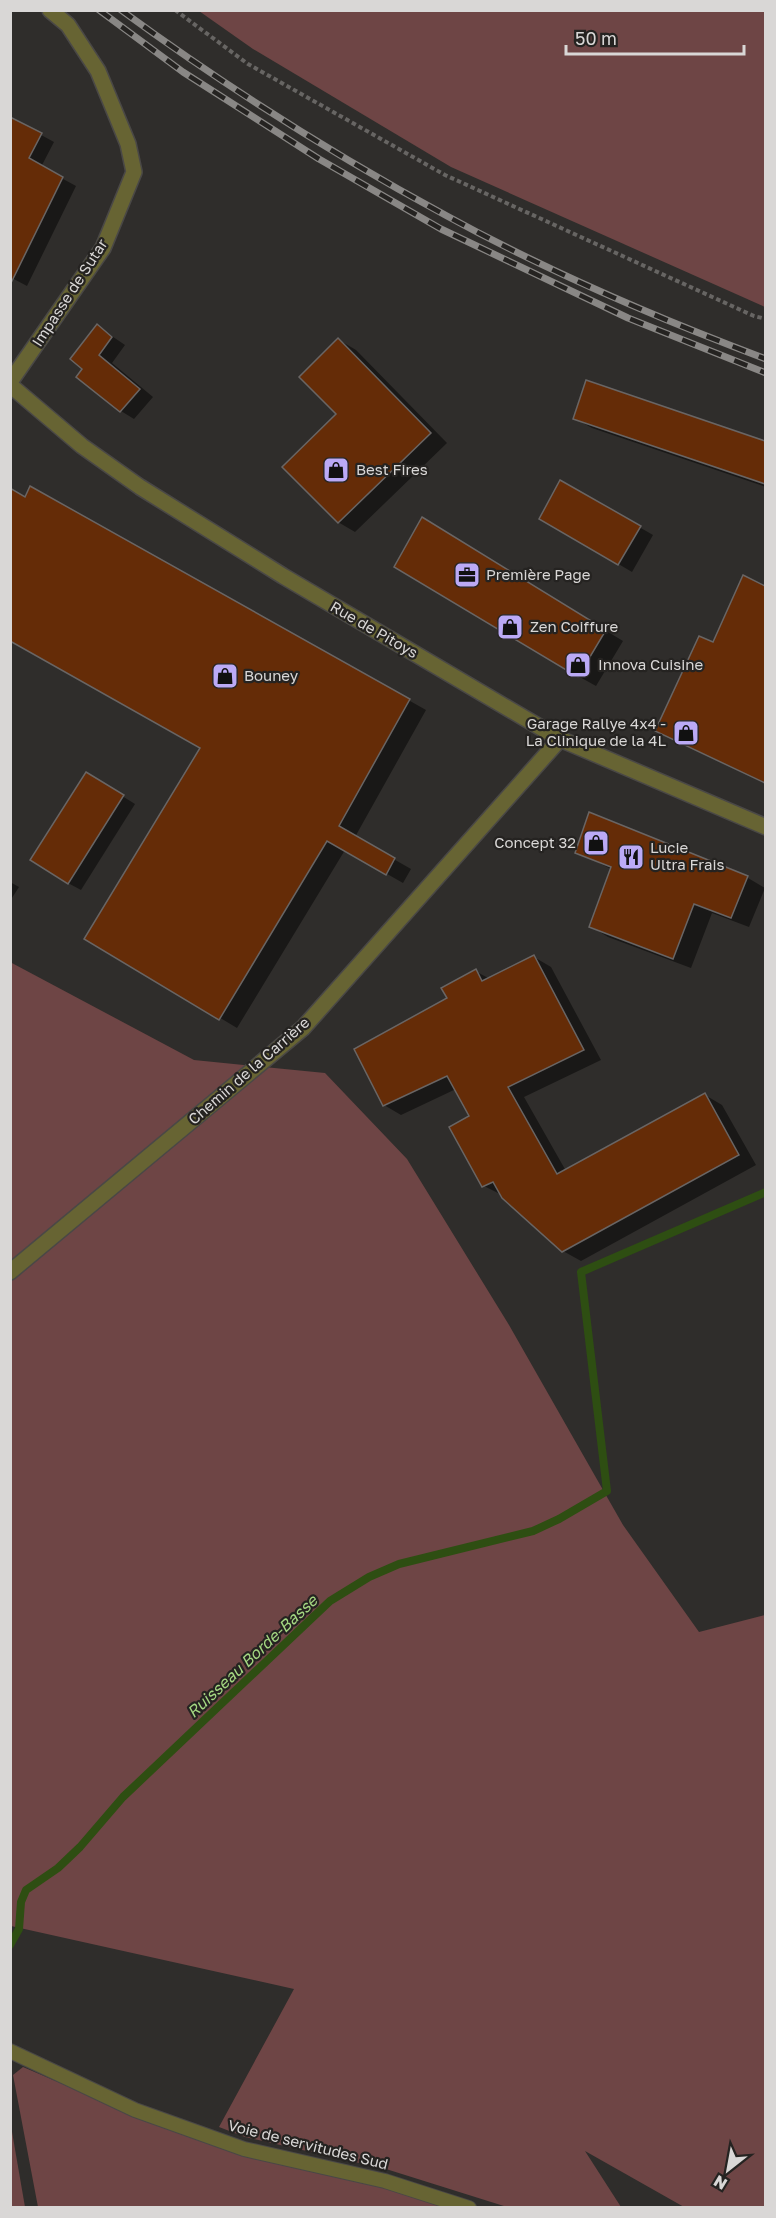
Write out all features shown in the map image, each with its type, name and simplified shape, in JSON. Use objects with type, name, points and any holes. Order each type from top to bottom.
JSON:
[{"type":"street","name":"Impasse de Sutar","points":[[10,384],[103,248],[134,172],[128,144],[98,70],[68,26],[50,10]]},
{"type":"street","name":"Rue de Pitoys","points":[[10,384],[82,446],[140,487],[283,576],[560,739],[765,827]]},
{"type":"street","name":"Chemin de la Carrière","points":[[10,1272],[303,1028],[560,739]]},
{"type":"lane","name":"Voie de servitudes Sud","points":[[10,2051],[135,2110],[244,2150],[385,2181],[469,2208]]},
{"type":"path","points":[[175,10],[248,64],[445,174],[754,316],[765,319]]},
{"type":"shaded area","points":[[199,11],[765,11],[765,307],[451,167],[253,49]]},
{"type":"shaded area","points":[[10,962],[194,1060],[325,1073],[407,1159],[509,1325],[623,1525],[699,1632],[765,1615],[765,2207],[684,2207],[585,2151],[621,2207],[507,2207],[386,2169],[245,2137],[219,2127],[294,1989],[11,1926]]},
{"type":"shaded area","points":[[23,2067],[172,2131],[255,2159],[385,2187],[450,2207],[38,2207],[13,2075]]},
{"type":"shaded area","points":[[11,2126],[25,2207],[11,2207]]},
{"type":"building","points":[[10,117],[42,133],[29,158],[63,177],[10,285]]},
{"type":"building","points":[[97,324],[112,337],[99,355],[140,389],[120,412],[76,377],[82,369],[70,359]]},
{"type":"building","points":[[338,338],[431,433],[338,523],[282,467],[336,414],[299,377]]},
{"type":"building","points":[[586,380],[765,441],[765,484],[573,419]]},
{"type":"building","points":[[560,480],[641,526],[618,565],[539,519]]},
{"type":"building","points":[[30,486],[410,699],[339,826],[395,858],[386,875],[327,841],[219,1020],[84,939],[200,748],[10,641],[10,488],[25,497]]},
{"type":"building","points":[[422,517],[606,630],[578,677],[394,567]]},
{"type":"building","points":[[743,575],[765,586],[765,783],[655,731],[699,636],[713,642]]},
{"type":"building","points":[[86,772],[124,795],[68,884],[30,860]]},
{"type":"building","points":[[589,812],[748,876],[731,918],[694,904],[673,959],[589,927],[611,867],[575,853]]},
{"type":"building","points":[[534,955],[584,1050],[508,1087],[557,1174],[705,1093],[739,1155],[562,1252],[502,1198],[493,1182],[482,1187],[449,1127],[469,1116],[447,1076],[383,1106],[354,1049],[447,998],[441,988],[476,969],[482,981]]},
{"type":"waterway","name":"Ruisseau Borde-Basse","points":[[10,1945],[19,1929],[21,1902],[26,1890],[58,1868],[80,1847],[123,1797],[330,1601],[369,1577],[399,1564],[533,1531],[559,1519],[607,1491],[581,1272],[766,1192]]},
{"type":"railway","points":[[99,10],[183,72],[319,159],[441,229],[628,318],[766,373]]},
{"type":"railway","points":[[121,10],[200,66],[281,119],[447,216],[604,293],[766,359]]},
{"type":"place","name":"Best Fires","points":[[336,470]]},
{"type":"place","name":"Première Page","points":[[467,575]]},
{"type":"place","name":"Zen Coiffure","points":[[510,627]]},
{"type":"place","name":"Innova Cuisine","points":[[578,665]]},
{"type":"place","name":"Bouney","points":[[225,676]]},
{"type":"place","name":"Garage Rallye 4x4 - La Clinique de la 4L","points":[[686,733]]},
{"type":"place","name":"Concept 32","points":[[596,843]]},
{"type":"place","name":"Lucie Ultra Frais","points":[[631,857]]}]
